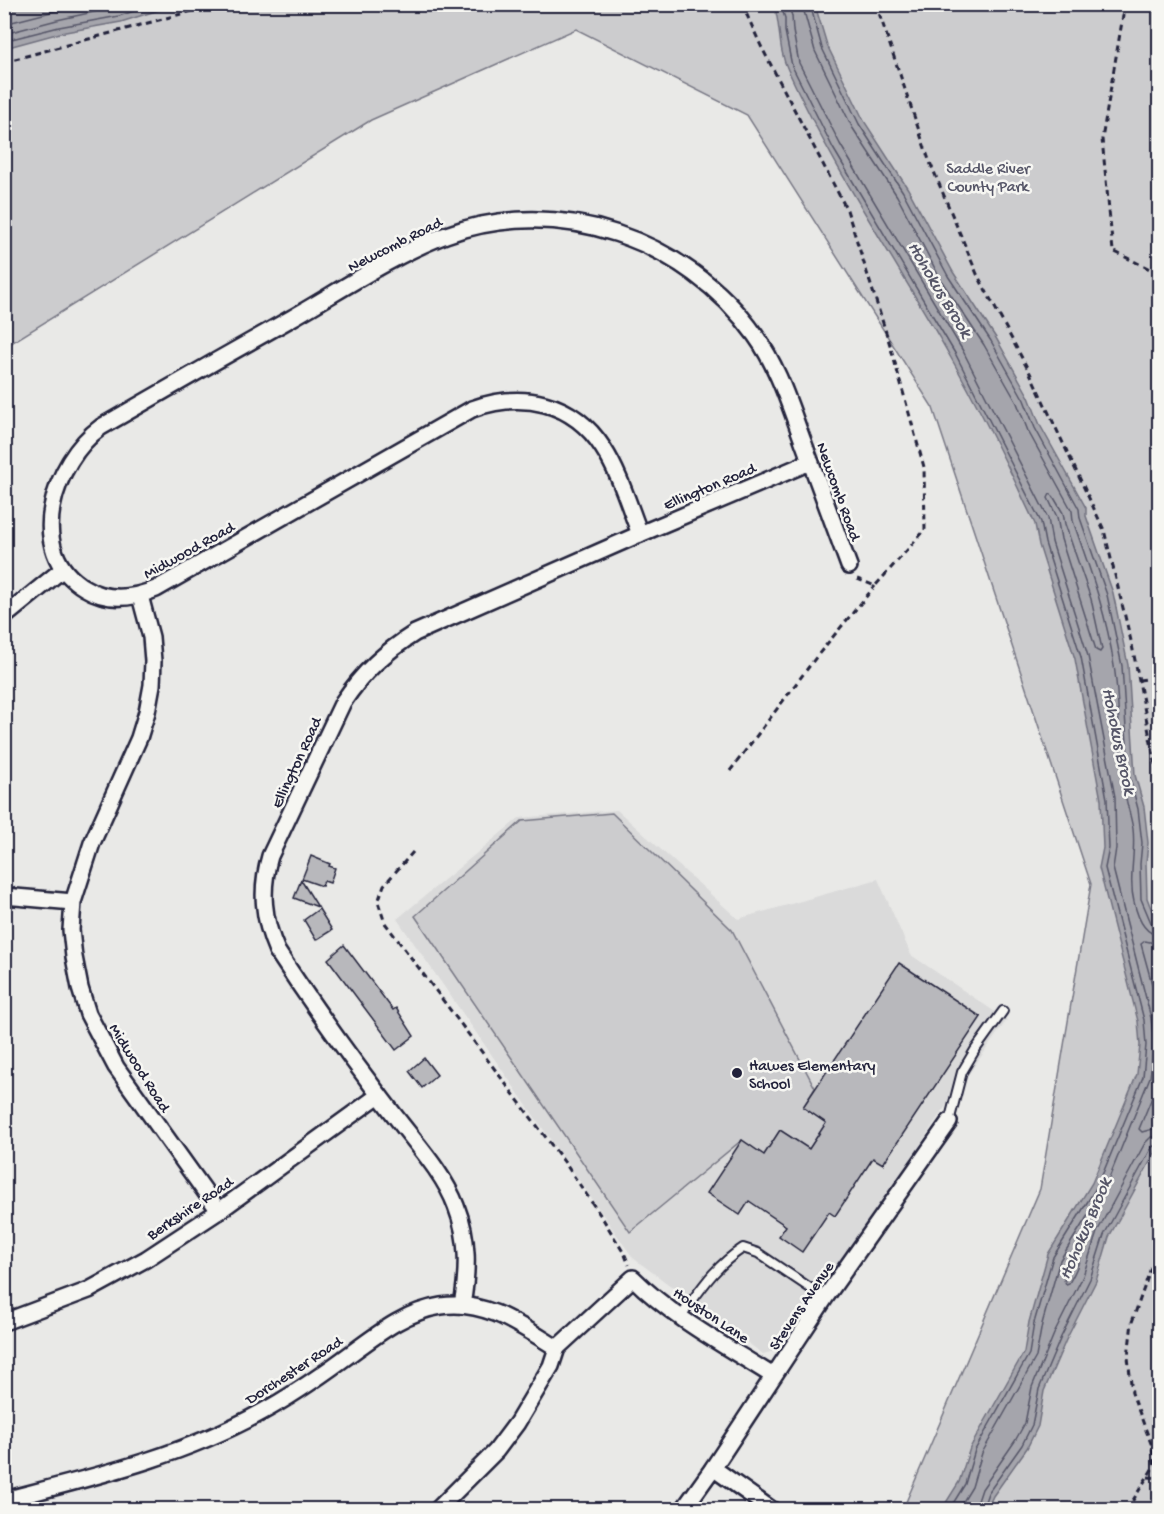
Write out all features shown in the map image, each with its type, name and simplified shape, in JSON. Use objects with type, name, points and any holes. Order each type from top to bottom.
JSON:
[{"type":"street","name":"Newcomb Road","points":[[140,596],[108,597],[92,592],[78,584],[63,569],[58,560],[50,529],[54,500],[60,478],[79,446],[96,430],[393,260],[445,236],[499,222],[538,220],[588,225],[646,244],[694,273],[716,290],[739,314],[766,352],[782,382],[849,566]]},
{"type":"street","name":"Midwood Road","points":[[219,1211],[116,1067],[88,1014],[74,957],[71,930],[73,902],[92,843],[139,738],[152,685],[151,637],[140,596],[472,409],[491,402],[511,399],[536,402],[562,410],[592,433],[610,460],[640,534]]},
{"type":"street","name":"Ellington Road","points":[[462,1305],[467,1275],[467,1251],[456,1204],[445,1183],[378,1095],[284,962],[269,933],[264,912],[263,893],[265,873],[275,846],[344,702],[374,662],[392,647],[415,633],[810,462]]},
{"type":"street","points":[[4,617],[63,569]]},
{"type":"street","points":[[4,896],[73,902]]},
{"type":"street","name":"Berkshire Road","points":[[4,1322],[89,1290],[146,1258],[219,1211],[378,1095]]},
{"type":"street","name":"Stevens Avenue","points":[[683,1509],[713,1468],[825,1298],[949,1122]]},
{"type":"street","points":[[437,1509],[496,1451],[517,1424],[544,1378],[557,1348],[633,1278]]},
{"type":"street","name":"Houston Lane","points":[[633,1278],[681,1316],[774,1376]]},
{"type":"street","name":"Dorchester Road","points":[[4,1500],[136,1466],[219,1434],[302,1389],[403,1318],[421,1310],[462,1305],[487,1310],[506,1317],[557,1348]]},
{"type":"street","points":[[713,1468],[772,1509]]},
{"type":"lane","points":[[949,1122],[962,1072],[1003,1011]]},
{"type":"lane","points":[[681,1316],[715,1270],[743,1248],[758,1253],[825,1298]]},
{"type":"path","points":[[4,62],[218,4]]},
{"type":"path","points":[[730,771],[817,656],[925,530],[924,467],[890,345],[847,210],[761,46],[742,4]]},
{"type":"path","points":[[876,4],[929,160],[977,274],[1030,373],[1104,530],[1132,645],[1160,789]]},
{"type":"path","points":[[1125,4],[1102,139],[1113,251],[1160,274]]},
{"type":"path","points":[[849,566],[847,575],[875,586]]},
{"type":"path","points":[[1139,680],[1160,677]]},
{"type":"path","points":[[413,852],[384,885],[378,902],[385,923],[572,1172],[625,1255],[633,1278]]},
{"type":"path","points":[[1127,1509],[1154,1466],[1152,1446],[1132,1393],[1128,1357],[1132,1322],[1160,1242]]},
{"type":"path","points":[[1148,1477],[1160,1478]]},
{"type":"shaded area","name":"Hawes Elementary School","points":[[617,810],[738,919],[878,879],[911,955],[1007,1020],[934,1123],[885,1200],[778,1350],[763,1354],[633,1258],[397,919],[519,818]]},
{"type":"green space","name":"Saddle River County Park","points":[[5,5],[1159,5],[1159,1509],[903,1509],[1040,1189],[1091,884],[933,408],[747,115],[576,29],[371,120],[5,347]]},
{"type":"green space","points":[[612,813],[732,930],[815,1088],[803,1107],[826,1123],[809,1149],[780,1130],[764,1155],[742,1140],[630,1232],[415,916],[522,821]]},
{"type":"water","points":[[5,4],[175,5],[121,22],[60,33],[5,48]]},
{"type":"water","name":"Hohokus Brook","points":[[774,5],[815,5],[827,45],[864,121],[908,189],[953,272],[996,338],[1029,397],[1040,425],[1086,508],[1086,516],[1113,593],[1128,665],[1135,775],[1144,807],[1148,843],[1147,898],[1159,929],[1160,1141],[1109,1237],[1096,1281],[1066,1340],[1044,1391],[1038,1426],[1027,1448],[993,1496],[987,1509],[942,1509],[959,1482],[970,1448],[1024,1352],[1029,1322],[1048,1254],[1092,1183],[1137,1074],[1140,1045],[1138,1021],[1099,868],[1103,848],[1101,800],[1075,659],[1039,545],[1035,524],[962,378],[825,144],[806,107],[785,62]]},
{"type":"building","points":[[311,856],[335,868],[330,883],[324,881],[322,886],[302,879]]},
{"type":"building","points":[[301,880],[318,907],[294,898]]},
{"type":"building","points":[[319,909],[332,930],[316,940],[304,920]]},
{"type":"building","points":[[344,945],[393,1010],[396,1008],[414,1036],[396,1050],[328,959]]},
{"type":"building","points":[[899,963],[981,1017],[883,1164],[873,1158],[835,1216],[829,1212],[802,1252],[779,1236],[786,1226],[749,1201],[740,1215],[707,1193],[742,1140],[764,1155],[780,1130],[809,1149],[826,1123],[803,1107]]},
{"type":"building","points":[[424,1058],[437,1075],[422,1088],[409,1071]]},
{"type":"place","name":"Hawes Elementary School","points":[[737,1073]]}]
